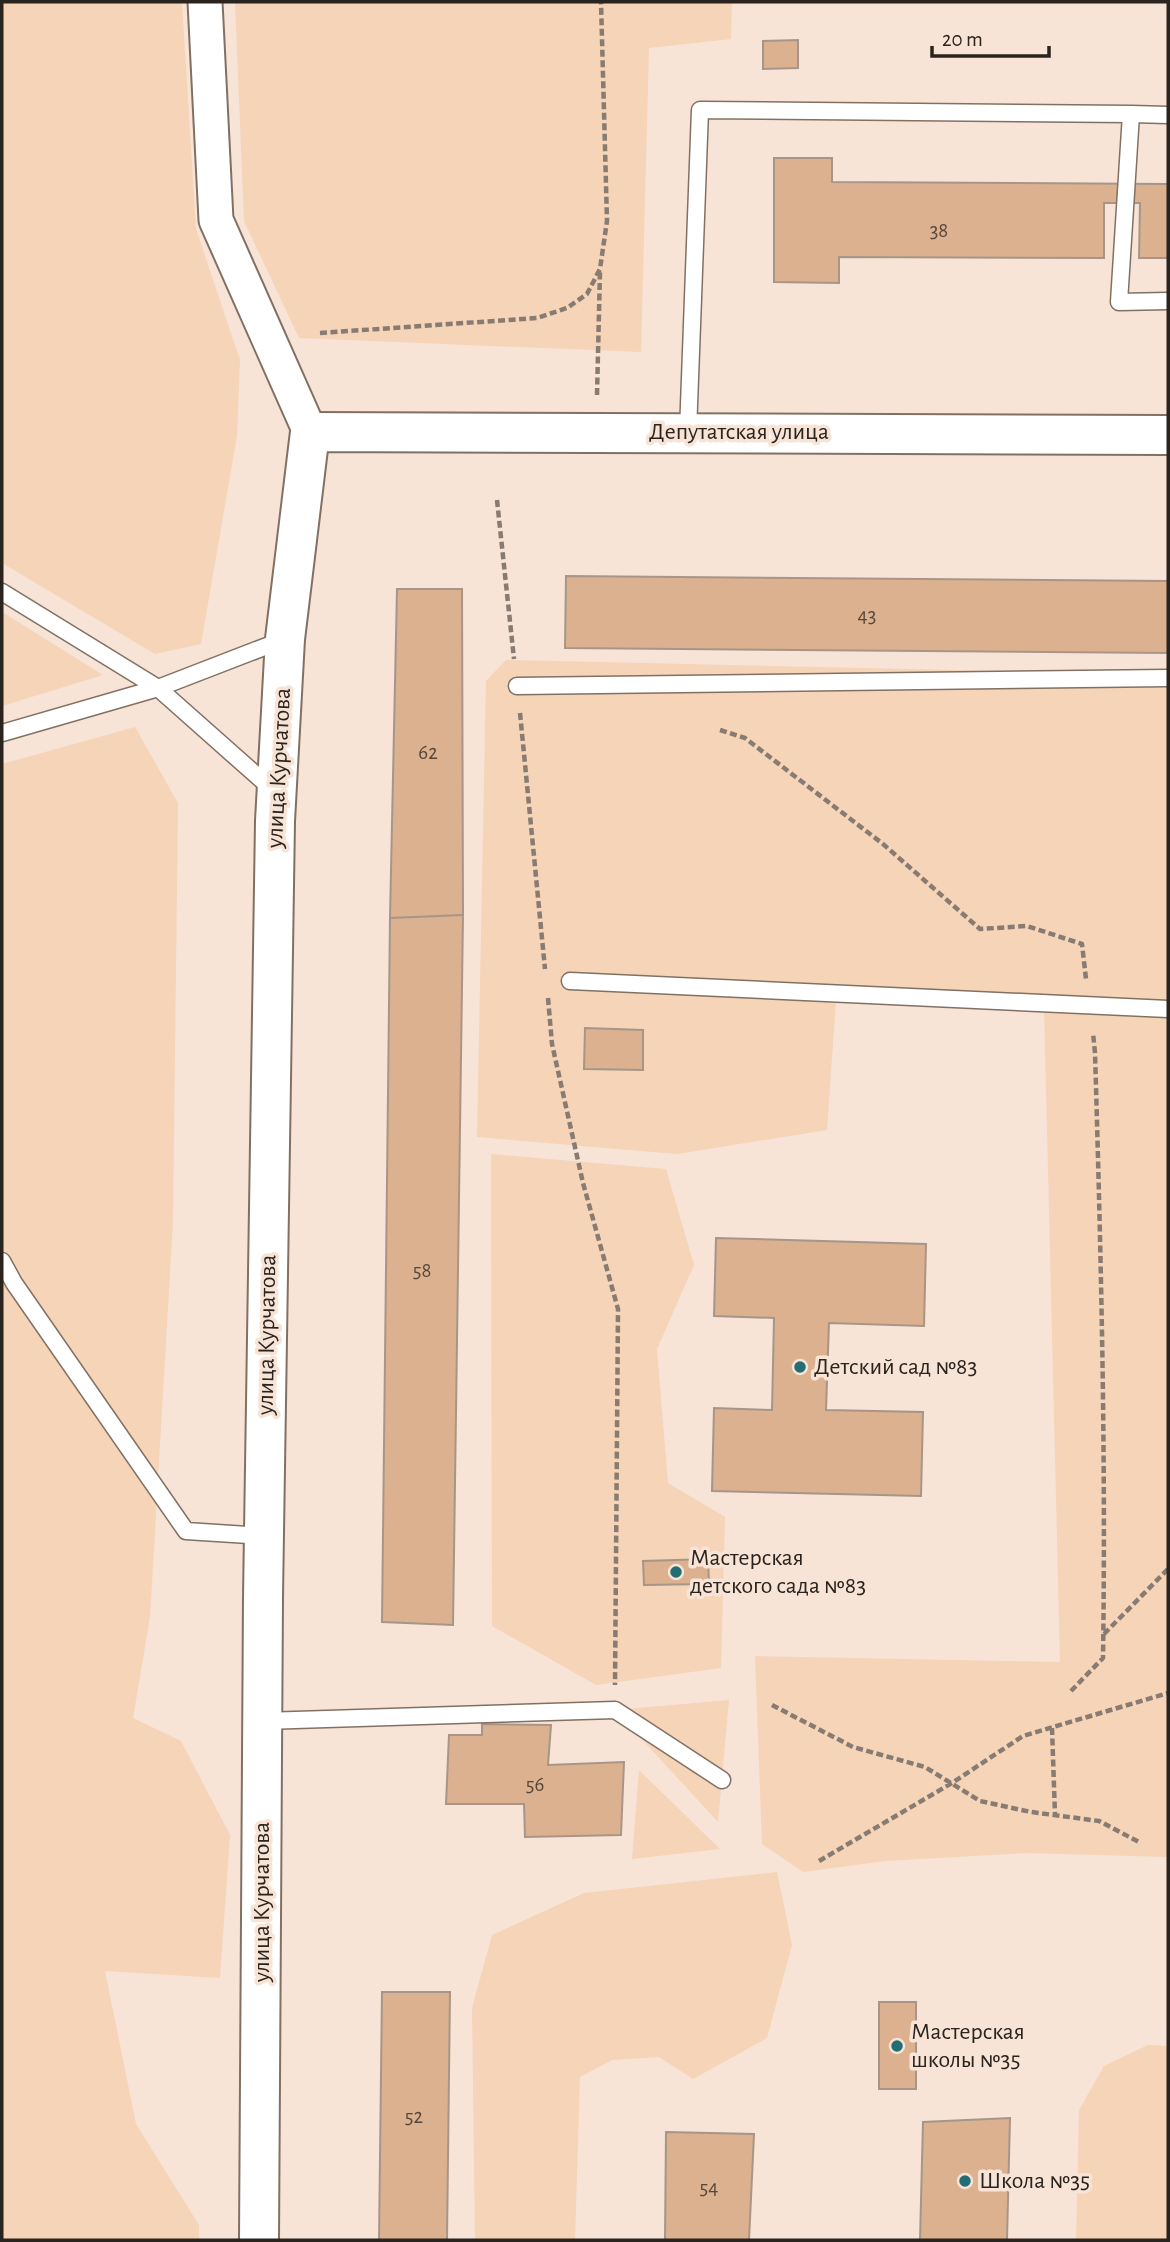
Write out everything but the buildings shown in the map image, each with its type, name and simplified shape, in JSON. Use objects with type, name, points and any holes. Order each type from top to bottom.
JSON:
[{"type":"street","points":[[205,2],[216,220],[310,432]]},
{"type":"street","name":"Депутатская улица","points":[[310,432],[1168,435]]},
{"type":"street","name":"улица Курчатова","points":[[259,2240],[264,1536],[275,821],[285,639],[310,432]]},
{"type":"lane","points":[[688,432],[700,110],[1168,115]]},
{"type":"lane","points":[[1131,114],[1119,302],[1168,302]]},
{"type":"lane","points":[[2,592],[158,688],[278,794]]},
{"type":"lane","points":[[2,733],[158,688],[285,639]]},
{"type":"lane","points":[[517,686],[1168,678]]},
{"type":"lane","points":[[570,981],[1168,1009]]},
{"type":"lane","points":[[2,1261],[186,1531],[264,1536]]},
{"type":"lane","points":[[263,1721],[615,1710],[722,1780]]},
{"type":"path","points":[[597,431],[600,269],[607,221],[601,2]]},
{"type":"path","points":[[320,333],[537,318],[567,309],[587,294],[600,269]]},
{"type":"path","points":[[497,500],[546,975]]},
{"type":"path","points":[[720,730],[745,738],[883,844],[980,929],[1027,926],[1082,944],[1087,985]]},
{"type":"path","points":[[547,989],[555,1056],[583,1183],[618,1309],[615,1710]]},
{"type":"path","points":[[1071,1691],[1103,1658],[1105,1564],[1101,1247],[1092,1026]]},
{"type":"path","points":[[1103,1635],[1168,1569]]},
{"type":"path","points":[[819,1861],[952,1783],[1023,1737],[1168,1693]]},
{"type":"path","points":[[772,1705],[853,1747],[925,1767],[980,1801],[1100,1821],[1139,1842]]},
{"type":"path","points":[[1052,1728],[1055,1815]]},
{"type":"shaded area","points":[[2,2],[182,2],[196,229],[240,360],[237,436],[201,644],[155,654],[2,563]]},
{"type":"shaded area","points":[[235,2],[732,2],[731,39],[649,48],[641,352],[299,338],[244,221]]},
{"type":"shaded area","points":[[2,612],[103,675],[2,706]]},
{"type":"shaded area","points":[[506,660],[1168,675],[1168,1857],[1025,1853],[885,1861],[803,1872],[762,1844],[755,1656],[1060,1662],[1044,1006],[836,1000],[827,1130],[677,1154],[477,1137],[486,681]]},
{"type":"shaded area","points":[[135,727],[178,803],[173,1221],[150,1617],[133,1718],[181,1741],[230,1835],[220,1978],[105,1971],[136,2124],[199,2225],[199,2240],[2,2240],[2,764]]},
{"type":"shaded area","points":[[491,1154],[666,1169],[694,1265],[657,1349],[668,1483],[725,1517],[721,1668],[596,1685],[492,1626]]},
{"type":"shaded area","points":[[729,1700],[718,1822],[615,1710]]},
{"type":"shaded area","points":[[639,1770],[720,1849],[632,1859]]},
{"type":"shaded area","points":[[777,1872],[792,1945],[767,2038],[693,2079],[659,2057],[612,2060],[580,2077],[575,2240],[475,2240],[472,2008],[492,1935],[584,1893]]},
{"type":"shaded area","points":[[1148,2045],[1168,2046],[1168,2240],[1076,2240],[1079,2110],[1104,2066]]},
{"type":"place","name":"Детский сад №83","points":[[800,1367]]},
{"type":"place","name":"Мастерская детского сада №83","points":[[676,1572]]},
{"type":"place","name":"Мастерская школы №35","points":[[897,2046]]},
{"type":"place","name":"Школа №35","points":[[965,2181]]}]
